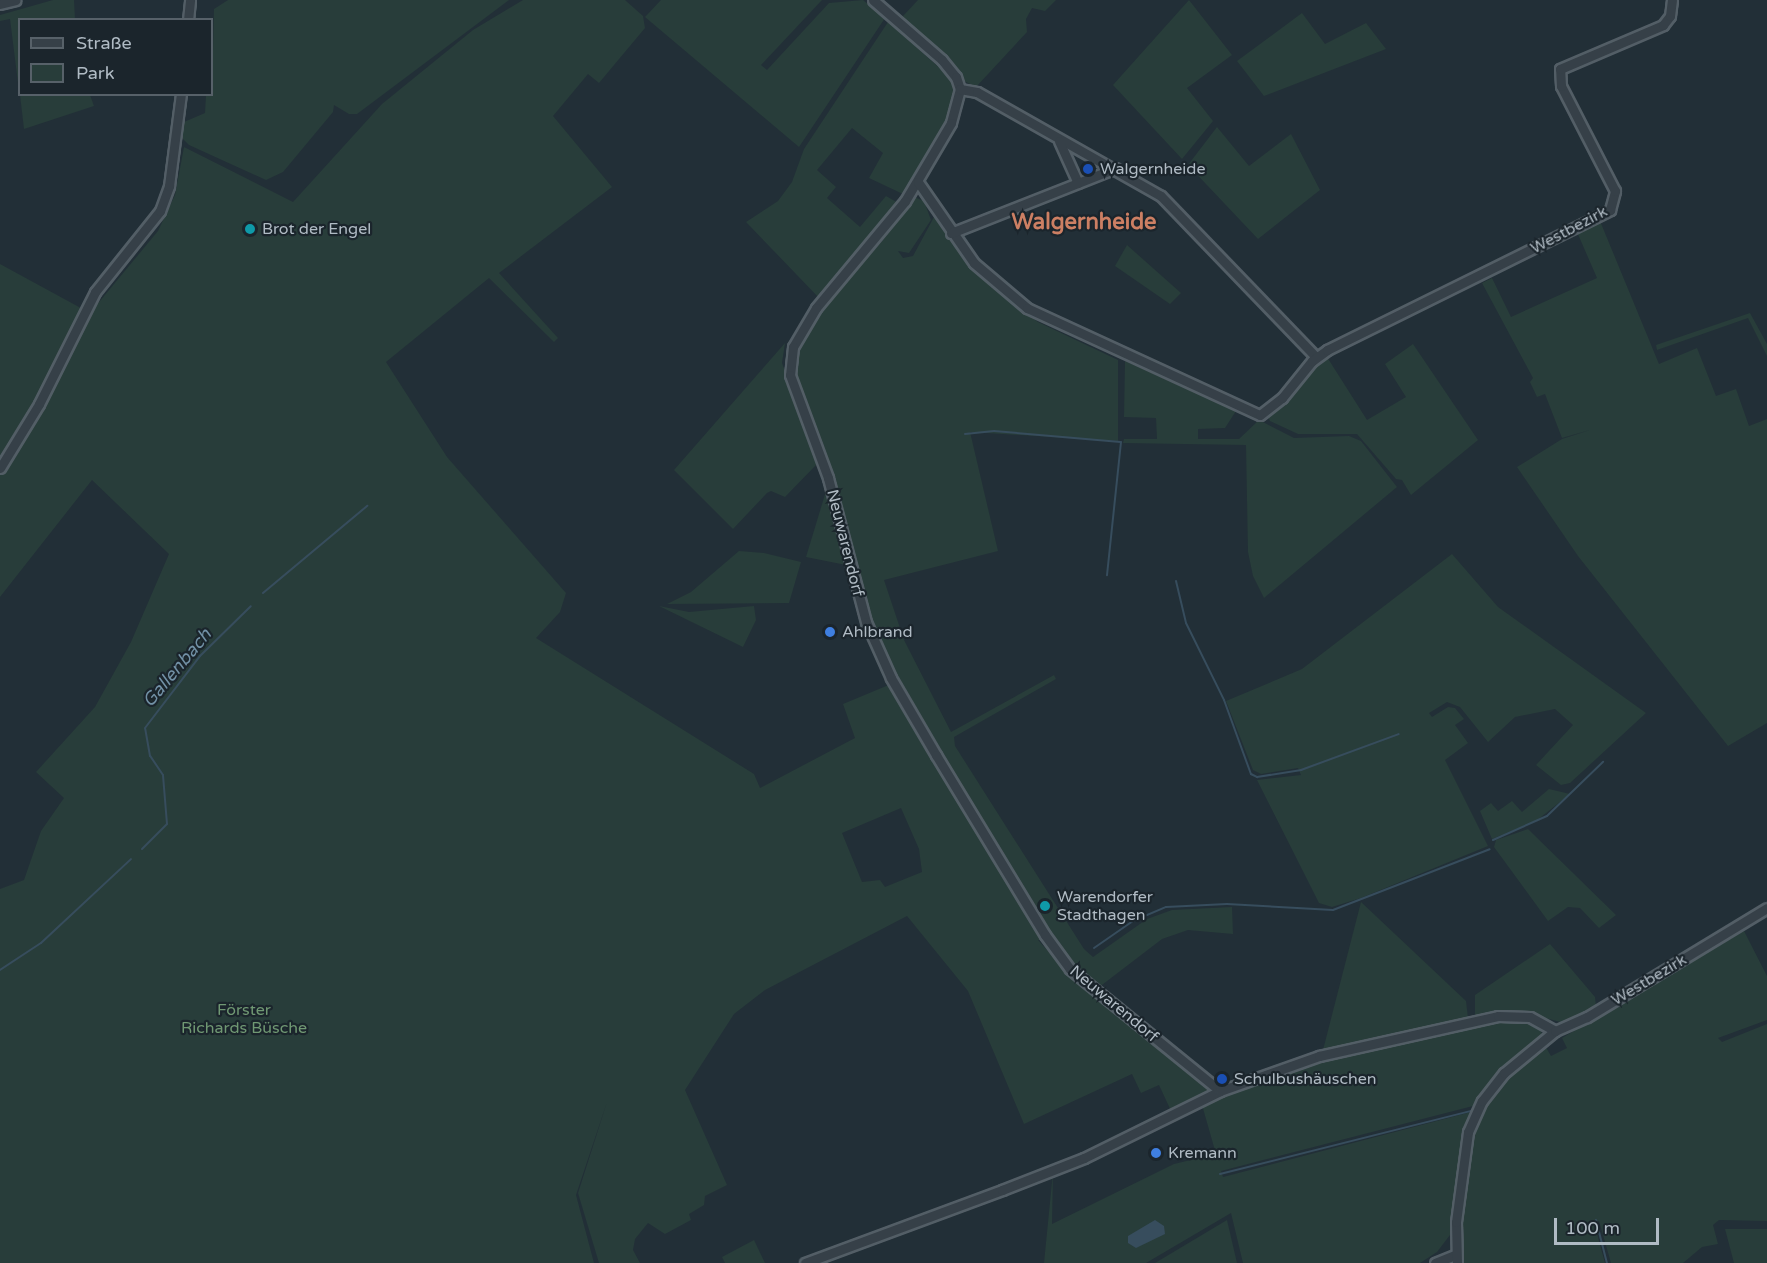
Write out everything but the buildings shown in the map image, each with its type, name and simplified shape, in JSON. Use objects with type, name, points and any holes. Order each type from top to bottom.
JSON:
[{"type":"street","points":[[0,4],[16,0]]},
{"type":"street","points":[[188,18],[190,0]]},
{"type":"street","points":[[873,0],[942,60],[956,77],[960,89],[977,92],[1059,141],[1080,147],[1161,196],[1316,357],[1282,398],[1263,414],[1253,412],[1027,308],[974,264],[918,182]]},
{"type":"street","name":"Westbezirk","points":[[1316,357],[1610,210],[1615,191],[1561,86],[1560,69],[1663,25],[1670,16],[1672,0]]},
{"type":"street","name":"Neuwarendorf","points":[[960,89],[951,123],[918,182],[859,262],[816,308],[797,335],[790,375],[845,533],[866,622],[891,678],[936,755],[1045,935],[1070,969],[1220,1091]]},
{"type":"street","points":[[0,468],[39,404],[94,292],[160,211],[169,186],[181,96]]},
{"type":"street","points":[[1059,141],[1078,183]]},
{"type":"street","points":[[951,233],[1116,168]]},
{"type":"street","name":"Westbezirk","points":[[1456,1259],[1468,1132],[1491,1089],[1530,1050],[1555,1031],[1587,1017],[1767,908]]},
{"type":"street","points":[[805,1263],[1084,1158],[1220,1091],[1319,1056],[1498,1016],[1530,1017],[1555,1031]]},
{"type":"street","points":[[1435,1263],[1456,1259]]},
{"type":"green space","points":[[53,0],[74,0],[75,18],[18,18],[18,83],[10,19],[0,21],[0,15]]},
{"type":"green space","points":[[228,0],[509,0],[357,114],[349,114],[334,105],[333,112],[283,172],[266,180],[189,145],[181,137],[184,122],[205,113],[206,96],[213,96],[214,9]]},
{"type":"green space","name":"Förster Richards Büsche","points":[[523,0],[625,0],[643,16],[645,28],[599,83],[588,74],[553,116],[612,187],[499,273],[558,338],[554,342],[489,278],[386,362],[447,457],[566,593],[560,612],[536,638],[754,774],[760,788],[855,738],[843,704],[891,684],[966,813],[970,803],[896,679],[874,633],[861,591],[857,561],[794,365],[799,339],[810,323],[883,240],[912,196],[924,201],[931,220],[909,253],[898,251],[903,258],[913,256],[934,217],[990,286],[1038,322],[1118,360],[1118,441],[970,432],[998,551],[884,580],[904,640],[951,732],[1054,675],[1056,679],[954,737],[955,746],[1084,949],[1093,957],[1147,919],[1172,910],[1232,907],[1233,934],[1188,930],[1162,939],[1098,988],[1053,941],[1038,940],[1076,982],[1210,1086],[1210,1093],[1172,1113],[1159,1085],[1141,1093],[1132,1074],[1024,1124],[968,991],[907,916],[765,990],[734,1014],[685,1090],[727,1185],[705,1196],[704,1205],[689,1214],[691,1220],[665,1234],[648,1223],[635,1239],[633,1250],[640,1263],[599,1263],[578,1193],[607,1102],[576,1195],[594,1263],[0,1263],[0,889],[24,880],[41,831],[64,798],[36,772],[95,707],[131,642],[169,554],[92,480],[0,597],[0,264],[90,313],[158,231],[175,195],[184,147],[293,202],[382,104],[473,30]],"holes":[[[901,808],[919,849],[922,872],[885,887],[880,880],[862,882],[842,833]]]},
{"type":"green space","points":[[661,0],[822,0],[761,65],[767,70],[829,3],[863,0],[885,18],[799,147],[645,17]]},
{"type":"green space","points":[[918,0],[1056,0],[1045,11],[1032,8],[1026,19],[1027,32],[976,87],[964,81],[903,16]]},
{"type":"green space","points":[[1189,0],[1232,55],[1187,88],[1213,121],[1182,159],[1113,85]]},
{"type":"green space","points":[[1302,13],[1325,44],[1366,23],[1386,49],[1264,96],[1237,61]]},
{"type":"green space","points":[[888,22],[952,79],[955,91],[949,121],[905,195],[869,178],[883,153],[852,128],[817,170],[836,187],[827,198],[860,227],[886,196],[900,204],[820,299],[746,222],[778,201],[792,182],[804,149]]},
{"type":"green space","points":[[20,96],[90,96],[94,106],[24,129]]},
{"type":"green space","points":[[1217,127],[1249,166],[1291,134],[1320,190],[1258,239],[1188,165]]},
{"type":"green space","points":[[1600,221],[1659,364],[1697,348],[1716,396],[1736,389],[1749,426],[1767,419],[1767,723],[1728,746],[1578,556],[1517,467],[1562,439],[1590,430],[1562,438],[1545,394],[1537,397],[1530,382],[1533,378],[1482,283],[1492,278],[1511,317],[1597,278],[1577,232]]},
{"type":"green space","points":[[1127,245],[1181,293],[1170,304],[1115,266]]},
{"type":"green space","points":[[1750,313],[1767,344],[1767,356],[1748,318],[1657,350],[1656,345]]},
{"type":"green space","points":[[785,343],[782,363],[819,462],[785,497],[771,491],[767,493],[733,529],[674,470]]},
{"type":"green space","points":[[1413,344],[1478,440],[1411,495],[1402,480],[1396,479],[1357,434],[1298,434],[1270,421],[1267,415],[1321,357],[1327,357],[1367,420],[1406,397],[1385,364]]},
{"type":"green space","points":[[1125,361],[1236,411],[1225,428],[1198,429],[1198,439],[1239,439],[1259,420],[1294,438],[1349,436],[1361,441],[1397,487],[1264,598],[1253,576],[1248,552],[1246,445],[1123,443],[1124,439],[1157,439],[1156,418],[1124,417]]},
{"type":"green space","points":[[826,491],[828,491],[851,566],[806,557]]},
{"type":"green space","points":[[739,551],[764,553],[801,562],[789,603],[667,604],[691,592]]},
{"type":"green space","points":[[1452,554],[1498,607],[1646,713],[1570,783],[1561,785],[1536,765],[1573,725],[1555,709],[1515,717],[1488,742],[1460,707],[1447,702],[1429,713],[1432,717],[1448,707],[1455,708],[1464,719],[1455,725],[1468,743],[1445,760],[1488,846],[1361,898],[1332,907],[1319,903],[1257,780],[1301,775],[1298,768],[1261,774],[1253,770],[1226,701],[1302,669]]},
{"type":"green space","points":[[659,606],[689,612],[754,606],[756,620],[743,647]]},
{"type":"green space","points":[[1549,789],[1570,794],[1536,821],[1492,839],[1480,811],[1491,803],[1498,811],[1512,801],[1522,812]]},
{"type":"green space","points":[[1528,829],[1616,915],[1599,928],[1580,908],[1568,907],[1548,921],[1494,847],[1496,840]]},
{"type":"green space","points":[[1361,902],[1466,1001],[1468,1018],[1323,1050]]},
{"type":"green space","points":[[1744,931],[1767,976],[1767,1020],[1718,1038],[1722,1042],[1767,1024],[1767,1221],[1719,1220],[1713,1225],[1718,1244],[1702,1247],[1683,1263],[1611,1263],[1599,1221],[1594,1223],[1605,1263],[1462,1263],[1461,1228],[1472,1140],[1491,1096],[1507,1077],[1544,1044],[1551,1056],[1567,1048],[1562,1038]]},
{"type":"green space","points":[[1550,944],[1595,997],[1596,1006],[1564,1023],[1515,1010],[1475,1017],[1475,995]]},
{"type":"green space","points":[[1513,1019],[1538,1025],[1542,1034],[1499,1070],[1473,1106],[1221,1171],[1223,1177],[1471,1112],[1462,1140],[1450,1235],[1437,1252],[1420,1263],[1243,1263],[1231,1213],[1146,1263],[1044,1263],[1053,1172],[1052,1224],[1174,1164],[1216,1154],[1202,1105],[1207,1102],[1320,1060]]},
{"type":"green space","points":[[1227,1220],[1237,1263],[1155,1263]]},
{"type":"green space","points":[[1725,1229],[1767,1229],[1767,1263],[1734,1263]]},
{"type":"green space","points":[[754,1240],[765,1263],[725,1263],[722,1257]]},
{"type":"water","points":[[1155,1220],[1164,1226],[1165,1234],[1136,1248],[1128,1243],[1128,1236]]},
{"type":"waterway","points":[[965,434],[994,431],[1121,442],[1107,575]]},
{"type":"waterway","name":"Gallenbach","points":[[263,593],[367,506]]},
{"type":"waterway","points":[[1176,581],[1186,623],[1224,700],[1251,774],[1257,777],[1301,770],[1399,734]]},
{"type":"waterway","name":"Gallenbach","points":[[142,849],[167,824],[163,775],[150,756],[145,728],[200,656],[251,606]]},
{"type":"waterway","points":[[1493,840],[1547,816],[1603,762]]},
{"type":"waterway","points":[[1094,948],[1133,921],[1166,907],[1227,904],[1333,910],[1490,849]]},
{"type":"waterway","name":"Gallenbach","points":[[0,970],[41,943],[131,859]]},
{"type":"waterway","points":[[1220,1174],[1471,1111]]},
{"type":"waterway","points":[[1596,1220],[1607,1263]]},
{"type":"place","name":"Walgernheide","points":[[1088,169]]},
{"type":"place","name":"Brot der Engel","points":[[250,229]]},
{"type":"place","name":"Ahlbrand","points":[[830,632]]},
{"type":"place","name":"Warendorfer Stadthagen","points":[[1045,906]]},
{"type":"place","name":"Schulbushäuschen","points":[[1222,1079]]},
{"type":"place","name":"Kremann","points":[[1156,1153]]},
{"type":"district","name":"Walgernheide","points":[[1084,223]]}]
